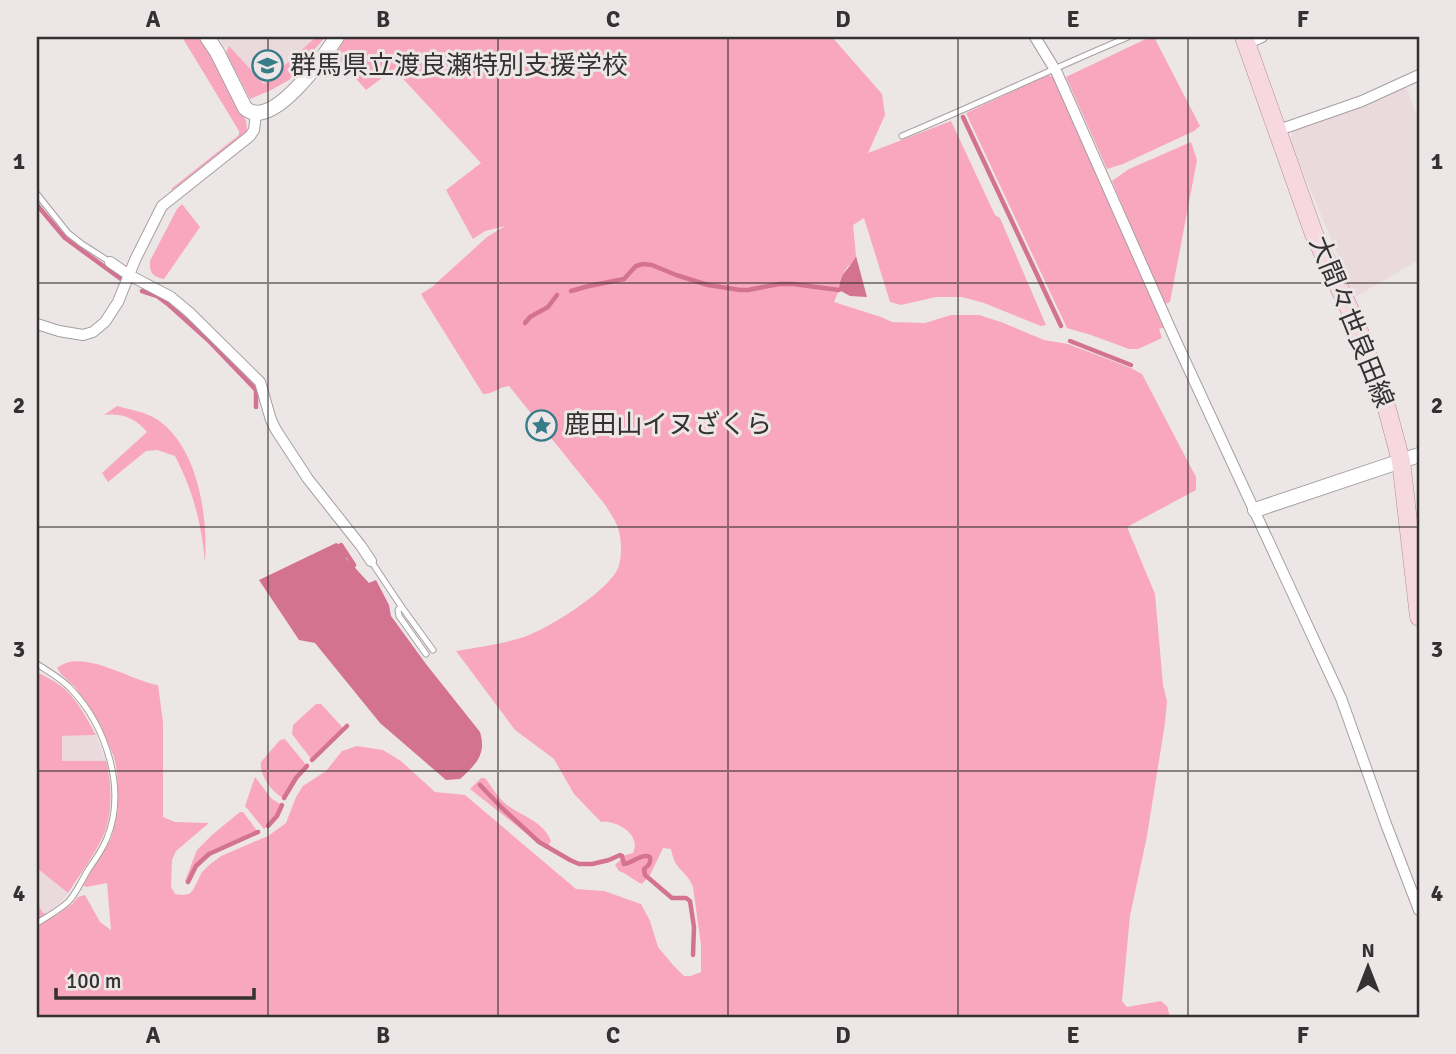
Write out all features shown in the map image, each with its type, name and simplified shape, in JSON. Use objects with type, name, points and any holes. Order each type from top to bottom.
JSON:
[{"type":"main road","name":"大間々世良田線","points":[[1251,39],[1276,131],[1314,234],[1338,281],[1387,409],[1401,461],[1419,617]]},
{"type":"street","points":[[207,37],[245,108],[256,114],[274,107],[291,93],[314,69],[337,37]]},
{"type":"street","points":[[1035,37],[1054,68],[1174,337],[1341,698],[1419,910]]},
{"type":"street","points":[[1276,131],[1362,101],[1419,75]]},
{"type":"street","points":[[37,324],[83,335],[93,332],[105,322],[114,310],[162,206],[250,136],[254,130],[256,114]]},
{"type":"street","points":[[110,262],[171,297],[260,382],[276,430],[308,479],[372,561]]},
{"type":"street","points":[[1255,510],[1419,455]]},
{"type":"lane","points":[[902,136],[1128,37]]},
{"type":"lane","points":[[37,194],[68,233],[110,262]]},
{"type":"lane","points":[[372,561],[433,650]]},
{"type":"lane","points":[[401,606],[398,610],[399,616],[426,654]]},
{"type":"lane","points":[[37,664],[66,684],[88,711],[111,761],[114,793],[111,824],[107,840],[100,852],[68,902],[37,923]]},
{"type":"shaded area","points":[[182,37],[199,37],[211,54],[246,121],[247,130],[245,135],[172,190],[239,135]]},
{"type":"shaded area","name":"群馬県立渡良瀬特別支援学校","points":[[217,37],[325,37],[289,80],[250,99],[226,48]]},
{"type":"shaded area","points":[[316,37],[325,37],[289,80],[250,99],[226,53],[229,46],[264,84]]},
{"type":"shaded area","points":[[346,37],[832,37],[882,94],[885,115],[868,153],[951,121],[995,215],[1000,218],[1046,325],[1041,326],[962,297],[936,297],[901,305],[890,302],[864,218],[853,225],[856,256],[840,280],[834,302],[892,322],[925,323],[951,315],[979,315],[1044,340],[1068,344],[1131,368],[1142,374],[1196,477],[1196,490],[1127,527],[1155,594],[1163,685],[1167,701],[1147,836],[1130,916],[1122,1001],[1127,1007],[1161,1001],[1167,1006],[1170,1017],[37,1017],[37,903],[43,913],[55,916],[78,897],[85,895],[100,922],[111,930],[107,883],[86,887],[83,885],[111,839],[118,810],[117,771],[100,724],[75,687],[57,668],[80,661],[107,667],[158,685],[163,722],[163,817],[175,822],[209,823],[176,851],[172,860],[171,887],[175,894],[189,894],[202,872],[221,856],[268,836],[286,823],[303,786],[326,771],[342,751],[357,746],[383,750],[401,761],[435,792],[465,795],[576,889],[604,891],[641,904],[650,921],[658,947],[673,965],[684,976],[701,972],[701,945],[693,887],[675,862],[671,849],[663,848],[650,875],[642,884],[619,871],[615,865],[625,855],[633,853],[635,846],[631,835],[621,826],[601,822],[574,794],[554,759],[515,730],[456,651],[524,637],[574,610],[599,591],[616,572],[621,555],[620,536],[606,506],[509,386],[483,394],[421,294],[487,237],[505,226],[485,231],[473,239],[446,190],[481,163],[394,69],[366,90],[335,55]]},
{"type":"shaded area","points":[[1154,37],[1200,126],[1123,164],[1107,169],[1066,77]]},
{"type":"shaded area","points":[[1048,75],[1053,77],[1165,327],[1159,329],[1162,338],[1138,349],[1129,349],[1067,328],[966,113]]},
{"type":"shaded area","points":[[1405,84],[1419,122],[1419,260],[1355,297],[1290,140],[1293,130],[1368,104]]},
{"type":"shaded area","points":[[1191,142],[1197,160],[1170,302],[1163,305],[1112,181],[1129,169]]},
{"type":"shaded area","points":[[182,204],[200,227],[164,279],[154,276],[150,261]]},
{"type":"shaded area","points":[[856,256],[867,297],[850,296],[839,290],[843,275]]},
{"type":"shaded area","points":[[117,406],[158,420],[183,448],[192,466],[202,505],[205,563],[196,508],[175,456],[157,450],[146,451],[108,482],[102,473],[147,432],[128,418],[104,415]]},
{"type":"shaded area","points":[[336,543],[341,545],[346,558],[369,583],[376,580],[389,605],[391,616],[480,732],[481,753],[475,764],[460,779],[446,780],[380,723],[315,643],[299,640],[259,580]]},
{"type":"shaded area","points":[[37,672],[70,694],[96,735],[62,736],[62,761],[106,761],[109,779],[110,809],[103,836],[68,893],[37,868]]},
{"type":"shaded area","points":[[316,704],[321,704],[344,729],[312,760],[292,734],[293,725]]},
{"type":"shaded area","points":[[96,735],[106,761],[62,761],[62,736]]},
{"type":"shaded area","points":[[285,739],[307,766],[284,798],[267,783],[261,762],[280,740]]},
{"type":"shaded area","points":[[255,777],[272,799],[282,805],[277,816],[264,829],[245,806]]},
{"type":"shaded area","points":[[481,778],[485,778],[507,805],[543,829],[551,841],[546,849],[470,789]]},
{"type":"shaded area","points":[[243,812],[258,832],[209,854],[196,866],[188,882],[185,881],[197,850]]},
{"type":"shaded area","points":[[37,867],[68,893],[46,914],[37,903]]},
{"type":"waterway","points":[[963,117],[1061,326]]},
{"type":"waterway","points":[[37,205],[65,238],[121,279]]},
{"type":"waterway","points":[[571,291],[624,279],[636,266],[643,264],[708,285],[740,290],[779,284],[839,290]]},
{"type":"waterway","points":[[142,291],[157,296],[208,340],[256,390],[256,407]]},
{"type":"waterway","points":[[525,323],[548,307],[557,295]]},
{"type":"waterway","points":[[1070,341],[1131,365]]},
{"type":"waterway","points":[[341,545],[354,565],[350,570]]},
{"type":"waterway","points":[[312,760],[347,726]]},
{"type":"waterway","points":[[284,798],[307,766]]},
{"type":"waterway","points":[[480,785],[539,842],[579,864],[592,864],[620,855],[624,864],[643,856],[650,857],[649,864],[644,869],[645,875],[672,898],[686,898],[690,901],[694,927],[693,955]]},
{"type":"waterway","points":[[268,826],[282,805]]},
{"type":"waterway","points":[[188,882],[196,866],[209,854],[258,832]]},
{"type":"place","name":"群馬県立渡良瀬特別支援学校","points":[[267,66]]},
{"type":"place","name":"鹿田山イヌざくら","points":[[541,425]]}]
